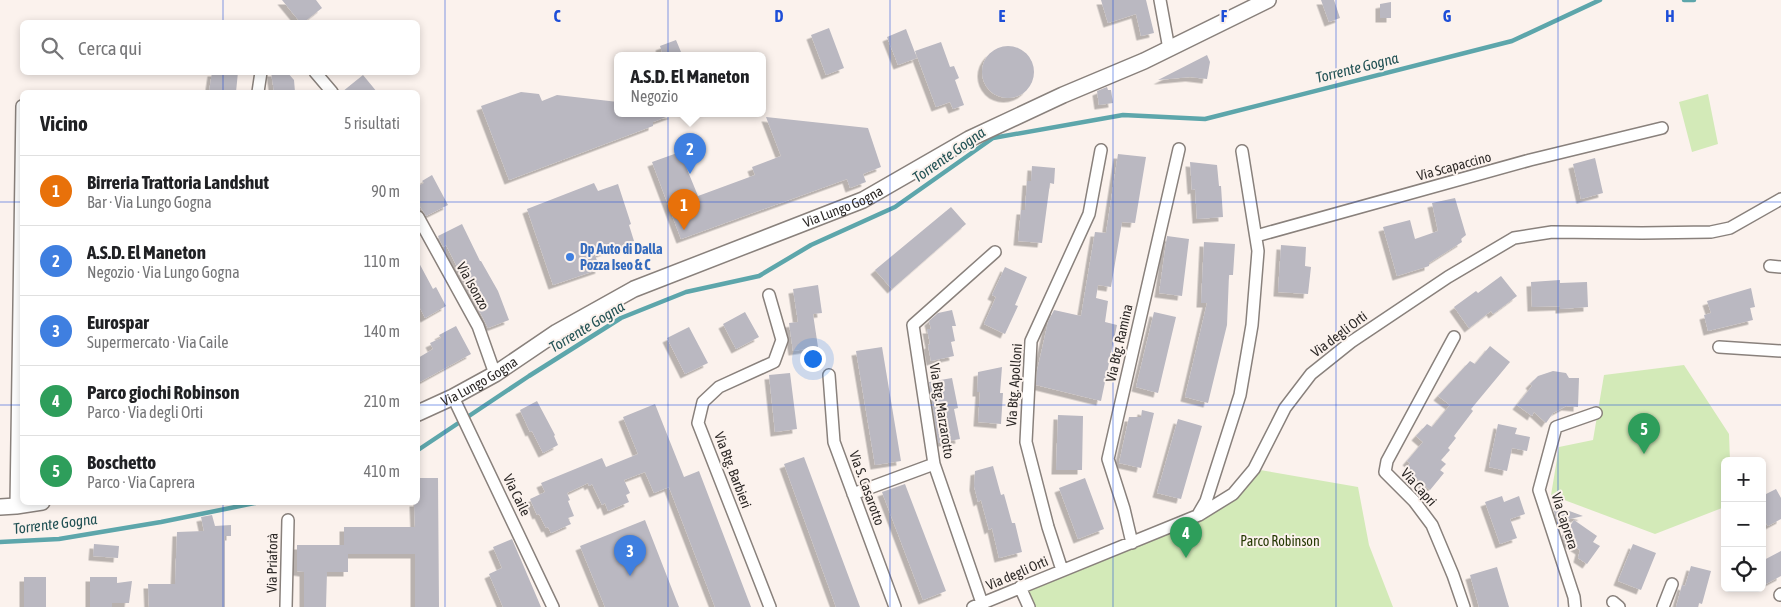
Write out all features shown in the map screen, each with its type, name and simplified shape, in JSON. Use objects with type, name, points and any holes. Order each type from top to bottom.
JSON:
[{"type":"street","points":[[1160,0],[1169,49]]},
{"type":"street","name":"Via Lungo Gogna","points":[[420,412],[455,401],[557,332],[634,289],[863,200],[969,139],[1169,49],[1268,0]]},
{"type":"street","points":[[258,90],[261,75]]},
{"type":"street","points":[[318,75],[330,90]]},
{"type":"street","name":"Via Scapaccino","points":[[1256,236],[1530,160],[1662,128]]},
{"type":"street","name":"Via Btg. Apolloni","points":[[1062,570],[1048,527],[1026,442],[1031,341],[1089,214],[1101,150]]},
{"type":"street","name":"Via Btg. Ramina","points":[[1132,543],[1124,509],[1108,459],[1179,150]]},
{"type":"street","points":[[1199,515],[1206,501],[1240,395],[1252,324],[1258,251],[1242,152]]},
{"type":"street","name":"Via degli Orti","points":[[978,605],[1199,515],[1233,494],[1254,469],[1285,408],[1311,374],[1351,342],[1448,277],[1514,238],[1552,232],[1711,232],[1730,228],[1781,199]]},
{"type":"street","name":"Via Isonzo","points":[[420,221],[478,326],[495,374]]},
{"type":"street","name":"Via Btg. Marzarotto","points":[[978,605],[934,464],[913,325],[995,252]]},
{"type":"street","name":"Via Btg. Barbieri","points":[[769,294],[782,340],[774,362],[719,388],[703,402],[698,423],[770,607]]},
{"type":"street","name":"Via Capri","points":[[1454,337],[1387,461],[1385,472],[1414,500],[1432,524],[1464,607]]},
{"type":"street","points":[[1719,347],[1781,351]]},
{"type":"street","name":"Via S. Casarotto","points":[[829,376],[834,442],[895,607]]},
{"type":"street","points":[[16,506],[20,381]]},
{"type":"street","name":"Via Caile","points":[[455,401],[553,607]]},
{"type":"street","name":"Via Caprera","points":[[1575,607],[1574,597],[1539,490],[1556,427],[1596,413]]},
{"type":"street","points":[[853,494],[934,464]]},
{"type":"street","points":[[0,506],[22,505]]},
{"type":"street","name":"Via Priaforà","points":[[286,607],[288,520]]},
{"type":"street","points":[[1663,607],[1672,584]]},
{"type":"street","points":[[1020,587],[1028,607]]},
{"type":"green space","points":[[1708,94],[1718,144],[1692,152],[1679,102]]},
{"type":"green space","points":[[1684,365],[1729,434],[1730,457],[1721,457],[1721,508],[1655,534],[1551,495],[1559,447],[1593,440],[1604,375]]},
{"type":"green space","name":"Parco Robinson","points":[[1254,469],[1358,487],[1369,545],[1393,607],[1030,607],[1020,587],[1233,494]]},
{"type":"building","points":[[282,0],[316,0],[322,8],[307,20],[298,20]]},
{"type":"building","points":[[1101,0],[1146,0],[1154,33],[1141,36],[1136,14],[1108,23]]},
{"type":"building","points":[[1321,0],[1334,0],[1340,18],[1329,22]]},
{"type":"building","points":[[1391,2],[1391,18],[1380,18],[1380,4]]},
{"type":"building","points":[[829,28],[844,68],[826,75],[811,35]]},
{"type":"building","points":[[906,29],[917,58],[898,65],[887,37]]},
{"type":"building","points":[[676,40],[681,52],[662,52],[660,46]]},
{"type":"building","points":[[941,42],[950,67],[954,66],[959,78],[955,80],[964,105],[953,109],[950,102],[936,107],[915,51]]},
{"type":"building","points":[[1008,46],[1018,48],[1026,54],[1032,62],[1034,72],[1032,82],[1026,90],[1018,96],[1008,98],[998,96],[990,90],[984,82],[982,72],[984,62],[990,54],[998,48]]},
{"type":"building","points":[[1207,55],[1210,62],[1207,79],[1190,77],[1158,80]]},
{"type":"building","points":[[212,75],[238,75],[236,90],[209,90]]},
{"type":"building","points":[[271,75],[290,75],[294,80],[295,90],[274,90]]},
{"type":"building","points":[[363,75],[375,90],[344,90]]},
{"type":"building","points":[[1107,87],[1108,90],[1111,90],[1113,103],[1099,105],[1097,91]]},
{"type":"building","points":[[521,92],[539,94],[542,101],[557,95],[614,102],[614,117],[666,117],[653,122],[653,126],[509,180],[481,106]]},
{"type":"building","points":[[766,117],[868,128],[881,167],[863,174],[866,182],[850,188],[847,179],[681,239],[652,162],[680,152],[698,196],[755,175],[752,167],[781,156]]},
{"type":"building","points":[[1118,154],[1146,157],[1135,223],[1122,222],[1111,287],[1098,285],[1096,298],[1108,301],[1105,322],[1117,325],[1101,401],[1036,385],[1037,371],[1048,322],[1054,310],[1081,316],[1095,232],[1106,233]]},
{"type":"building","points":[[1595,158],[1603,193],[1581,199],[1573,164]]},
{"type":"building","points":[[1190,162],[1217,165],[1219,186],[1221,186],[1223,217],[1197,219],[1195,189],[1192,190]]},
{"type":"building","points":[[1032,166],[1055,168],[1054,184],[1050,183],[1042,243],[1018,241],[1021,210],[1025,210],[1027,181],[1031,181]]},
{"type":"building","points":[[432,175],[448,205],[426,216],[420,206],[420,185],[424,183],[422,181]]},
{"type":"building","points":[[594,183],[598,191],[618,184],[631,224],[629,225],[634,241],[595,255],[600,269],[553,285],[527,209]]},
{"type":"building","points":[[1455,198],[1466,235],[1461,239],[1462,242],[1429,263],[1429,266],[1397,276],[1383,227],[1410,220],[1415,239],[1438,231],[1432,203]]},
{"type":"building","points":[[951,207],[966,224],[892,289],[875,270]]},
{"type":"building","points":[[462,224],[480,261],[498,291],[509,320],[488,328],[446,245],[443,247],[438,236]]},
{"type":"building","points":[[1167,236],[1189,239],[1182,296],[1159,293]]},
{"type":"building","points":[[1204,242],[1235,244],[1233,275],[1229,275],[1227,325],[1208,403],[1185,397],[1207,303],[1201,303]]},
{"type":"building","points":[[1281,245],[1306,247],[1305,266],[1311,267],[1308,294],[1278,292]]},
{"type":"building","points":[[420,265],[433,289],[436,287],[446,306],[425,318],[420,308]]},
{"type":"building","points":[[1005,267],[1027,277],[1015,305],[1018,306],[1005,334],[984,324],[996,297],[992,295]]},
{"type":"building","points":[[1501,276],[1517,296],[1493,314],[1491,311],[1469,328],[1454,307],[1476,291],[1478,293]]},
{"type":"building","points":[[1560,280],[1560,283],[1587,282],[1588,307],[1560,309],[1560,306],[1532,307],[1531,282]]},
{"type":"building","points":[[818,285],[822,313],[813,314],[818,347],[793,351],[789,323],[798,322],[793,289]]},
{"type":"building","points":[[1751,288],[1755,307],[1750,308],[1753,320],[1708,331],[1704,315],[1711,313],[1707,301]]},
{"type":"building","points":[[952,310],[956,326],[952,326],[955,341],[951,342],[954,356],[931,361],[927,329],[931,329],[929,321],[938,313]]},
{"type":"building","points":[[745,312],[759,337],[736,349],[723,324]]},
{"type":"building","points":[[1154,312],[1176,317],[1158,393],[1136,387]]},
{"type":"building","points":[[456,326],[471,354],[420,382],[420,357],[433,349],[430,343],[441,338],[439,335]]},
{"type":"building","points":[[689,327],[708,363],[685,374],[667,338]]},
{"type":"building","points":[[1490,346],[1510,362],[1471,409],[1473,411],[1454,436],[1456,438],[1448,448],[1450,450],[1441,460],[1446,464],[1440,470],[1444,473],[1430,490],[1406,469],[1410,463],[1407,461],[1423,442],[1416,436],[1427,424],[1432,427],[1450,405],[1438,396],[1470,361],[1475,364]]},
{"type":"building","points":[[882,347],[901,461],[875,465],[856,351]]},
{"type":"building","points":[[1002,367],[1000,393],[1003,393],[1001,424],[978,422],[980,392],[977,392],[978,372]]},
{"type":"building","points":[[1553,371],[1566,373],[1569,378],[1579,378],[1578,407],[1566,406],[1553,413],[1546,423],[1534,412],[1532,416],[1517,405],[1532,386],[1530,384],[1538,376]]},
{"type":"building","points":[[790,373],[797,429],[775,432],[769,375]]},
{"type":"building","points":[[952,378],[958,408],[954,409],[960,439],[938,443],[929,382]]},
{"type":"building","points":[[537,401],[555,435],[558,445],[543,453],[532,431],[530,432],[520,410]]},
{"type":"building","points":[[655,404],[684,477],[699,471],[751,607],[715,607],[669,487],[654,493],[645,472],[624,480],[630,493],[626,495],[629,502],[608,511],[605,503],[602,505],[592,484],[589,486],[588,483],[567,493],[574,516],[568,518],[571,524],[551,533],[548,527],[546,528],[539,514],[537,515],[530,499],[545,492],[541,483],[602,458],[606,467],[638,454],[623,417]]},
{"type":"building","points":[[1142,410],[1154,413],[1141,468],[1119,463],[1129,417],[1141,417]]},
{"type":"building","points":[[1058,415],[1083,416],[1082,470],[1056,470]]},
{"type":"building","points":[[1178,419],[1202,426],[1181,499],[1157,493]]},
{"type":"building","points":[[1498,424],[1517,428],[1515,434],[1530,437],[1527,451],[1512,448],[1507,471],[1489,467]]},
{"type":"building","points":[[804,457],[860,607],[836,607],[784,464]]},
{"type":"building","points":[[993,466],[1001,495],[1004,494],[1012,523],[1015,523],[1022,552],[999,558],[992,528],[989,530],[981,500],[978,502],[974,486],[975,471]]},
{"type":"building","points":[[420,478],[438,478],[439,607],[415,607],[415,554],[348,554],[348,572],[327,572],[326,607],[304,607],[304,572],[297,571],[297,545],[344,545],[344,527],[415,527],[414,505],[420,505]]},
{"type":"building","points":[[1085,478],[1104,529],[1078,539],[1059,488]]},
{"type":"building","points":[[905,484],[946,591],[923,600],[882,492]]},
{"type":"building","points":[[1776,489],[1781,498],[1781,519],[1768,526],[1766,523],[1766,494]]},
{"type":"building","points":[[1502,496],[1504,502],[1519,496],[1525,514],[1510,519],[1517,538],[1500,544],[1485,502]]},
{"type":"building","points":[[1553,508],[1564,509],[1583,516],[1557,522]]},
{"type":"building","points":[[212,515],[215,526],[231,525],[231,536],[225,536],[225,607],[149,607],[148,584],[175,584],[177,532],[204,531],[201,517]]},
{"type":"building","points":[[645,520],[679,607],[605,607],[580,546]]},
{"type":"building","points":[[1574,520],[1597,536],[1593,542],[1600,546],[1587,564],[1578,558],[1580,550],[1562,538]]},
{"type":"building","points":[[512,539],[541,607],[503,607],[489,574],[502,568],[493,547]]},
{"type":"building","points":[[94,544],[119,546],[118,558],[93,556]]},
{"type":"building","points":[[1633,544],[1656,553],[1641,590],[1618,581]]},
{"type":"building","points":[[1781,551],[1781,576],[1766,584],[1766,569],[1766,559]]},
{"type":"building","points":[[1691,566],[1711,571],[1702,604],[1699,603],[1698,607],[1676,607],[1682,585],[1685,586]]},
{"type":"building","points":[[1497,567],[1509,607],[1479,607],[1470,575]]},
{"type":"building","points":[[24,577],[46,577],[46,607],[24,607]]},
{"type":"building","points":[[90,577],[117,577],[117,583],[132,581],[129,603],[112,603],[112,607],[90,607]]},
{"type":"waterway","name":"Torrente Gogna","points":[[420,449],[529,376],[621,318],[686,292],[759,276],[811,245],[895,207],[993,138],[1123,115],[1205,119],[1512,41],[1600,0]]},
{"type":"waterway","name":"Torrente Gogna","points":[[1684,0],[1694,0]]},
{"type":"waterway","name":"Torrente Gogna","points":[[0,542],[59,539],[161,522],[245,505]]},
{"type":"place","name":"A.S.D. El Maneton","points":[[690,174]]},
{"type":"place","name":"Birreria Trattoria Landshut","points":[[684,230]]},
{"type":"place","name":"Dp Auto di Dalla Pozza Iseo & C","points":[[570,257]]},
{"type":"place","name":"Boschetto","points":[[1644,454]]},
{"type":"place","name":"Parco giochi Robinson","points":[[1186,558]]},
{"type":"place","name":"Eurospar","points":[[630,576]]}]
